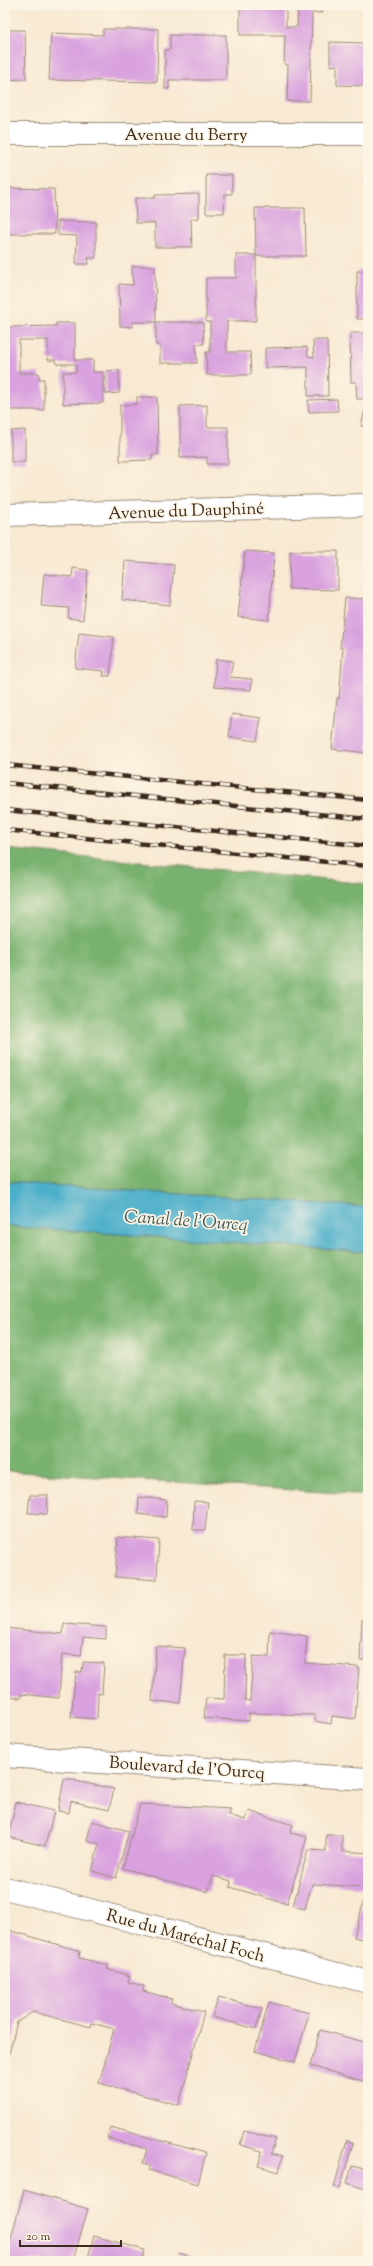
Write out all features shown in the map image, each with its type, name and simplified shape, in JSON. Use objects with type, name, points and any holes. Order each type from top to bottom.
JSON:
[{"type":"street","name":"Avenue du Berry","points":[[5,134],[368,134]]},
{"type":"street","name":"Avenue du Dauphiné","points":[[5,515],[368,505]]},
{"type":"street","name":"Boulevard de l'Ourcq","points":[[5,1756],[368,1779]]},
{"type":"street","name":"Rue du Maréchal Foch","points":[[5,1888],[368,1982]]},
{"type":"green space","points":[[5,849],[368,884],[368,1207],[5,1182]]},
{"type":"green space","points":[[5,1226],[368,1252],[368,1495],[5,1471]]},
{"type":"water","name":"Canal de l'Ourcq","points":[[5,1182],[368,1207],[368,1252],[5,1226]]},
{"type":"building","points":[[240,5],[286,5],[286,27],[297,27],[298,8],[312,8],[312,5],[322,5],[322,13],[312,13],[310,101],[287,101],[288,65],[284,64],[285,35],[240,35]]},
{"type":"building","points":[[103,29],[158,29],[157,82],[49,80],[51,33],[103,35]]},
{"type":"building","points":[[5,30],[25,30],[26,79],[5,80]]},
{"type":"building","points":[[170,35],[226,35],[226,80],[169,80],[169,89],[165,89],[165,50],[170,50]]},
{"type":"building","points":[[330,42],[368,43],[368,86],[337,85],[337,65],[330,66]]},
{"type":"building","points":[[206,175],[232,175],[232,194],[225,194],[224,213],[206,213]]},
{"type":"building","points":[[366,178],[368,178],[368,194],[366,195]]},
{"type":"building","points":[[5,188],[54,189],[55,234],[5,234]]},
{"type":"building","points":[[199,194],[199,218],[191,219],[192,247],[155,247],[155,223],[136,223],[135,198],[155,198],[155,195]]},
{"type":"building","points":[[255,208],[305,208],[306,256],[256,256]]},
{"type":"building","points":[[58,221],[96,222],[96,258],[88,258],[89,264],[76,264],[77,236],[58,235]]},
{"type":"building","points":[[367,254],[368,319],[357,319],[357,271],[366,271]]},
{"type":"building","points":[[236,255],[256,255],[256,321],[227,321],[227,352],[250,352],[251,375],[207,375],[206,352],[210,352],[210,322],[206,322],[206,278],[236,278]]},
{"type":"building","points":[[132,266],[155,266],[156,322],[133,322],[133,327],[120,326],[119,284],[133,285]]},
{"type":"building","points":[[156,322],[203,322],[204,344],[196,344],[197,363],[160,363],[160,345],[156,345]]},
{"type":"building","points":[[56,323],[75,323],[75,360],[93,360],[93,372],[103,372],[103,403],[63,404],[63,372],[76,372],[76,364],[57,364],[56,360],[48,360],[48,340],[19,340],[19,373],[39,373],[39,379],[44,379],[44,410],[6,410],[5,340],[8,340],[8,327],[56,326]]},
{"type":"building","points":[[350,333],[368,333],[368,399],[357,399],[356,382],[351,382]]},
{"type":"building","points":[[313,340],[327,340],[328,396],[308,396],[308,367],[265,368],[265,348],[307,347],[308,356],[314,357]]},
{"type":"building","points":[[119,370],[119,393],[106,394],[106,371]]},
{"type":"building","points":[[137,397],[157,397],[158,455],[152,455],[152,460],[120,461],[120,405],[137,404]]},
{"type":"building","points":[[337,399],[338,411],[309,412],[308,400]]},
{"type":"building","points":[[207,405],[207,427],[228,427],[228,464],[207,464],[207,457],[180,458],[180,406]]},
{"type":"building","points":[[366,406],[368,406],[368,427],[361,426]]},
{"type":"building","points":[[25,430],[25,462],[11,462],[11,431]]},
{"type":"building","points":[[245,551],[274,553],[269,620],[238,617]]},
{"type":"building","points":[[290,551],[338,551],[338,590],[289,589]]},
{"type":"building","points":[[125,561],[174,565],[170,605],[122,600]]},
{"type":"building","points":[[73,568],[88,570],[83,620],[68,618],[69,608],[41,606],[44,574],[72,577]]},
{"type":"building","points":[[345,598],[368,599],[368,753],[332,749],[337,698],[339,699],[343,648],[340,648]]},
{"type":"building","points":[[79,633],[114,637],[110,676],[103,676],[104,671],[75,668]]},
{"type":"building","points":[[216,659],[233,661],[230,677],[252,679],[251,690],[214,687]]},
{"type":"building","points":[[232,714],[261,718],[257,741],[229,737]]},
{"type":"building","points":[[30,1495],[48,1495],[47,1514],[28,1513]]},
{"type":"building","points":[[139,1497],[167,1500],[166,1517],[138,1514]]},
{"type":"building","points":[[194,1501],[208,1502],[205,1530],[193,1530]]},
{"type":"building","points":[[118,1537],[159,1540],[157,1580],[115,1577]]},
{"type":"building","points":[[362,1619],[368,1619],[368,1660],[360,1660]]},
{"type":"building","points":[[64,1624],[106,1627],[106,1639],[83,1637],[81,1656],[62,1654],[59,1698],[21,1694],[21,1698],[5,1697],[5,1628],[63,1634]]},
{"type":"building","points":[[270,1631],[307,1636],[305,1663],[359,1667],[355,1719],[332,1716],[331,1724],[315,1721],[315,1715],[249,1713],[249,1721],[204,1718],[206,1698],[224,1699],[225,1655],[246,1655],[245,1700],[250,1701],[253,1656],[269,1657]]},
{"type":"building","points":[[156,1646],[185,1648],[180,1703],[152,1701]]},
{"type":"building","points":[[83,1662],[104,1663],[102,1694],[98,1693],[97,1719],[71,1717],[76,1672],[82,1672]]},
{"type":"building","points":[[64,1779],[76,1779],[75,1781],[114,1789],[109,1810],[71,1801],[69,1813],[58,1811]]},
{"type":"building","points":[[16,1802],[54,1811],[45,1846],[8,1837]]},
{"type":"building","points":[[140,1804],[231,1809],[229,1815],[245,1820],[249,1811],[293,1825],[290,1833],[307,1837],[287,1904],[230,1887],[231,1881],[213,1876],[208,1892],[123,1868]]},
{"type":"building","points":[[92,1821],[129,1831],[116,1878],[92,1871],[99,1844],[87,1841]]},
{"type":"building","points":[[326,1835],[342,1835],[342,1851],[368,1853],[368,1870],[364,1887],[312,1884],[305,1909],[293,1906],[308,1850],[326,1851]]},
{"type":"building","points":[[365,1896],[368,1897],[368,1941],[354,1937]]},
{"type":"building","points":[[5,1929],[80,1951],[79,1958],[108,1965],[107,1969],[130,1976],[128,1982],[144,1986],[143,1991],[172,1999],[171,2003],[204,2012],[179,2105],[99,2083],[114,2029],[92,2023],[91,2027],[33,2012],[17,2022],[8,2058],[5,2057]]},
{"type":"building","points":[[219,1997],[262,2009],[256,2029],[212,2017]]},
{"type":"building","points":[[269,2002],[309,2013],[295,2062],[255,2051]]},
{"type":"building","points":[[320,2030],[368,2043],[368,2063],[363,2081],[310,2066]]},
{"type":"building","points":[[110,2127],[206,2153],[198,2184],[149,2170],[151,2165],[143,2163],[147,2149],[107,2138]]},
{"type":"building","points":[[244,2131],[276,2139],[271,2154],[282,2157],[279,2172],[258,2166],[262,2151],[240,2145]]},
{"type":"building","points":[[347,2140],[353,2143],[340,2188],[334,2187]]},
{"type":"building","points":[[352,2166],[368,2170],[368,2190],[347,2183]]},
{"type":"building","points":[[24,2190],[88,2209],[73,2261],[5,2261]]},
{"type":"building","points":[[94,2236],[145,2250],[142,2261],[87,2261]]},
{"type":"building","points":[[178,2253],[207,2260],[207,2261],[176,2261]]},
{"type":"railway","points":[[5,765],[368,800]]},
{"type":"railway","points":[[5,783],[368,819]]},
{"type":"railway","points":[[5,810],[368,846]]},
{"type":"railway","points":[[5,830],[368,866]]}]
